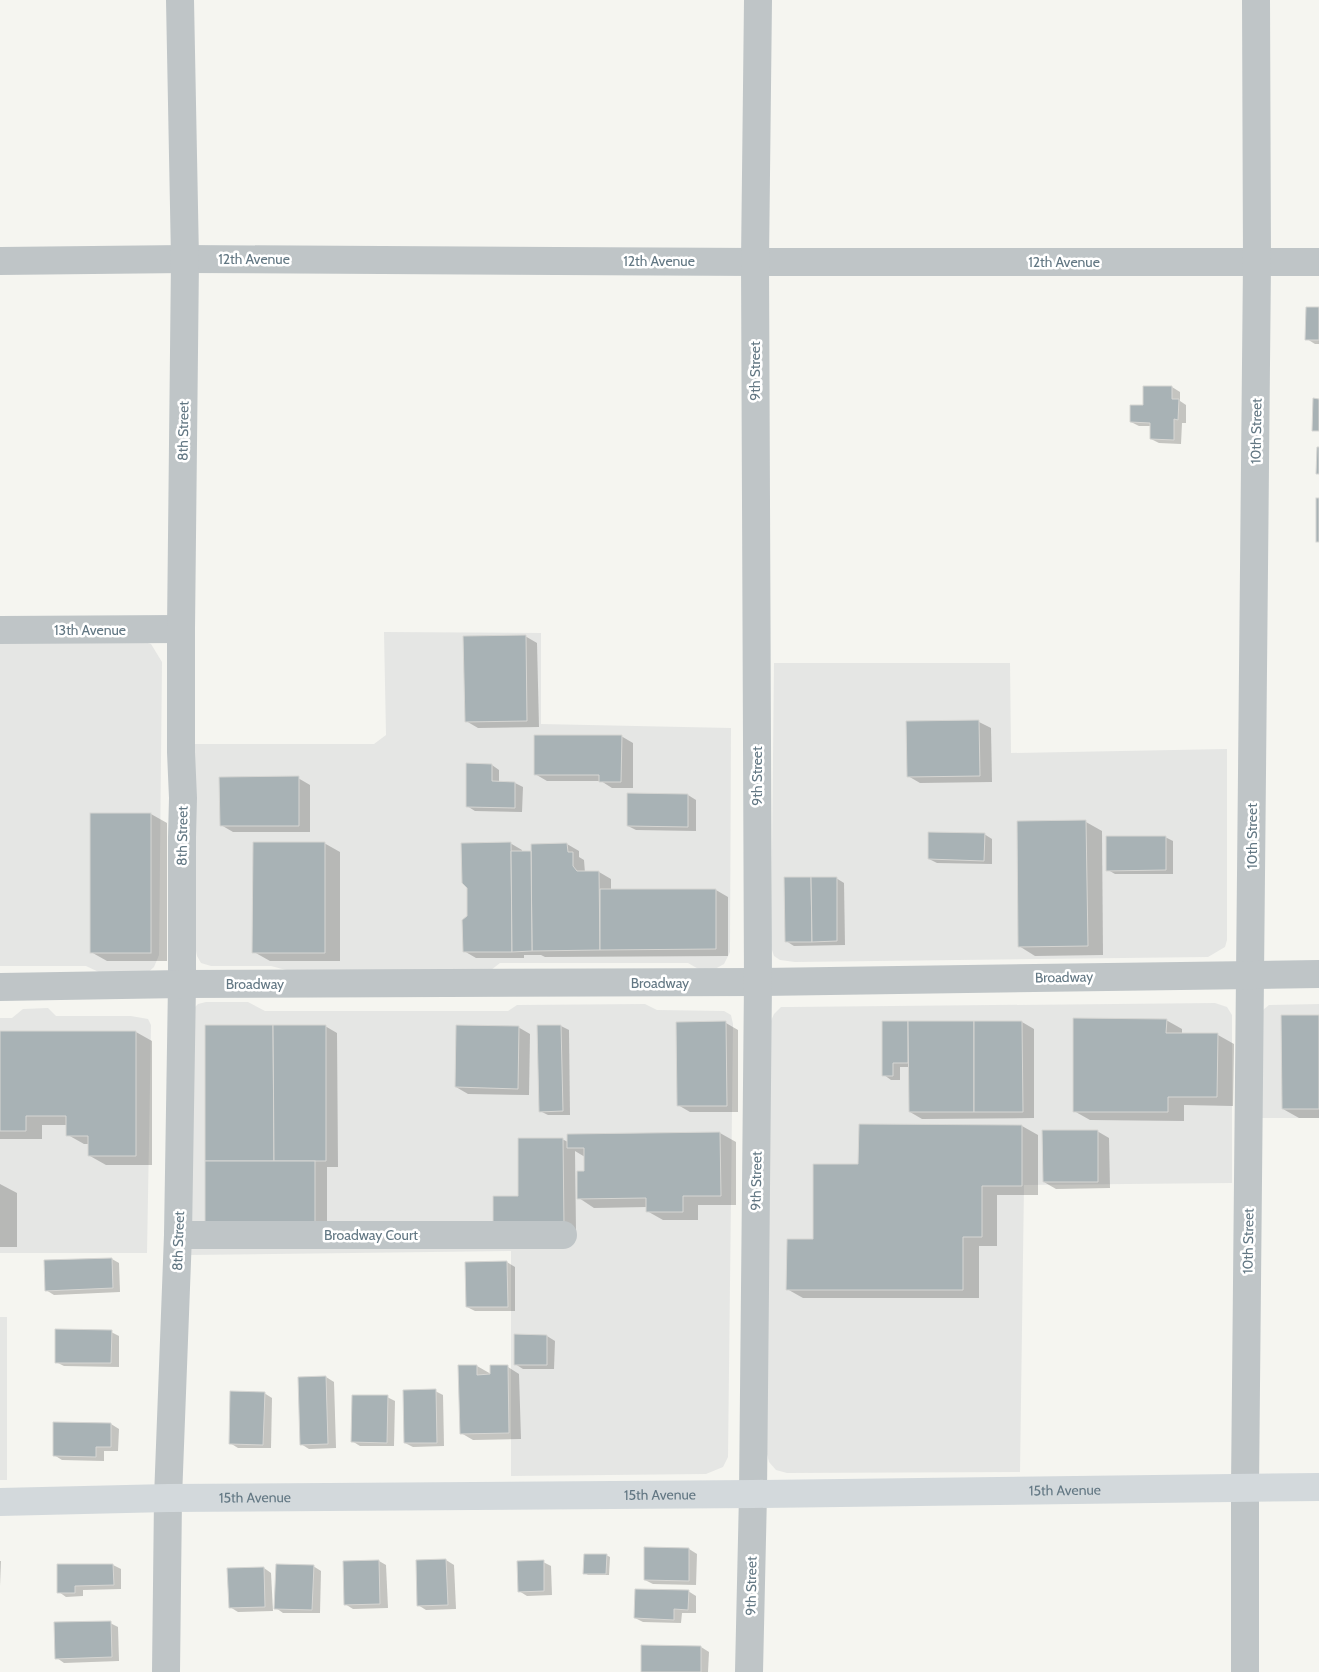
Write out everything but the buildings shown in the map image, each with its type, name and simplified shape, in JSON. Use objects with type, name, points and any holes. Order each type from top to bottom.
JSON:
[{"type":"main road","name":"15th Avenue","points":[[0,1502],[168,1498],[753,1494],[1319,1487]]},
{"type":"street","name":"8th Street","points":[[166,1672],[168,1498],[178,1235],[182,984],[183,798],[181,629],[185,259],[180,0]]},
{"type":"street","name":"9th Street","points":[[749,1672],[753,1494],[758,982],[755,262],[758,0]]},
{"type":"street","name":"10th Street","points":[[1245,1672],[1245,1487],[1257,262],[1256,0]]},
{"type":"street","name":"12th Avenue","points":[[0,261],[185,259],[1319,262]]},
{"type":"street","name":"13th Avenue","points":[[0,630],[181,629]]},
{"type":"street","name":"Broadway","points":[[0,987],[182,984],[758,982],[1319,974]]},
{"type":"street","name":"Broadway Court","points":[[178,1235],[563,1235]]},
{"type":"shaded area","points":[[384,632],[541,633],[541,724],[731,728],[730,952],[724,964],[715,969],[702,971],[688,963],[500,963],[491,970],[286,970],[271,966],[211,966],[201,963],[195,946],[190,744],[374,744],[386,735]]},
{"type":"shaded area","points":[[142,641],[151,644],[162,662],[159,955],[154,967],[145,975],[103,974],[86,966],[0,966],[0,642]]},
{"type":"shaded area","points":[[774,663],[1010,663],[1011,753],[1227,749],[1227,940],[1225,947],[1208,957],[795,962],[780,960],[774,956],[771,947]]},
{"type":"shaded area","points":[[206,1002],[248,1002],[265,1011],[508,1011],[517,1005],[645,1004],[657,1010],[724,1011],[731,1015],[733,1024],[728,1457],[723,1467],[706,1474],[511,1476],[511,1251],[187,1255],[192,1010],[198,1004]]},
{"type":"shaded area","points":[[1215,1003],[1227,1007],[1232,1015],[1232,1183],[1024,1185],[1020,1472],[787,1473],[776,1470],[769,1462],[766,1450],[770,1023],[774,1014],[781,1007]]},
{"type":"shaded area","points":[[1319,1004],[1319,1118],[1261,1118],[1263,1010],[1269,1005]]},
{"type":"shaded area","points":[[48,1008],[56,1016],[131,1016],[148,1019],[151,1025],[147,1253],[0,1253],[0,1018],[12,1018],[23,1009]]},
{"type":"shaded area","points":[[0,1317],[7,1317],[7,1480],[0,1480]]}]
